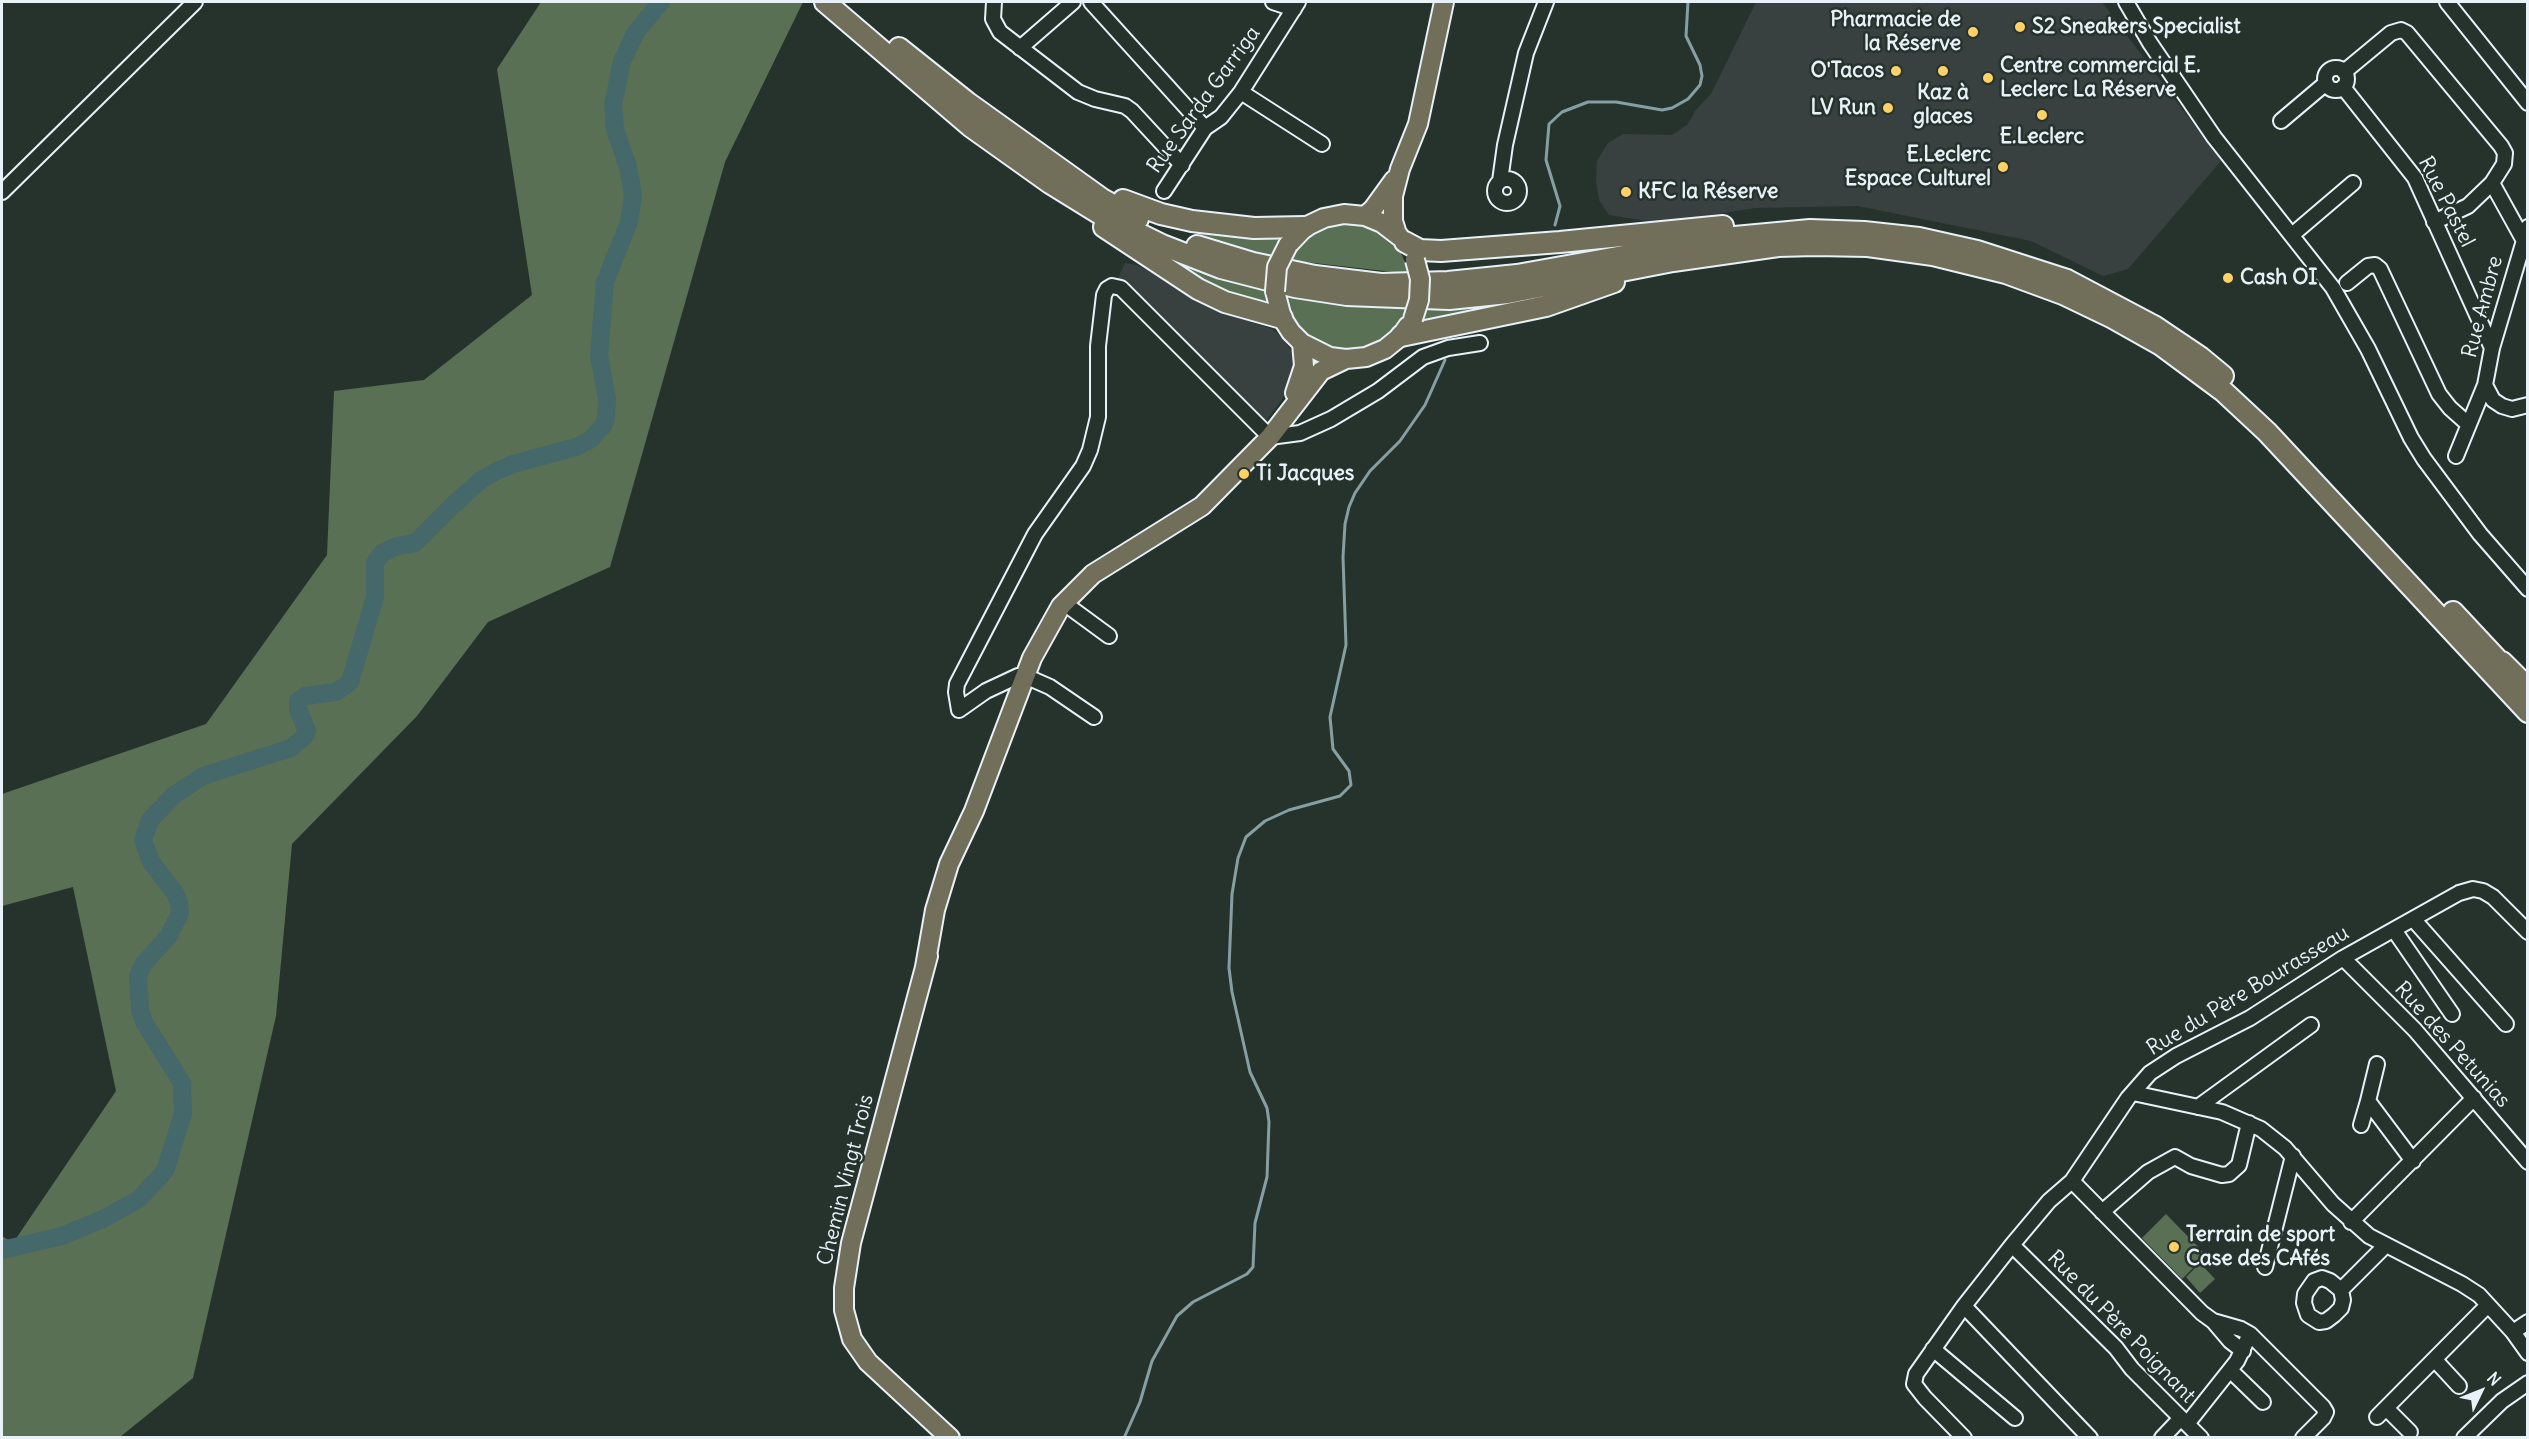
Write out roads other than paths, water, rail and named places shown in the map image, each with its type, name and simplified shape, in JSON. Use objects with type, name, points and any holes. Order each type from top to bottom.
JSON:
[{"type":"highway","points":[[825,2],[1102,199],[1143,223],[1200,247],[1253,263],[1315,276],[1381,284],[1448,282],[1516,275],[1724,238],[1810,230],[1864,232],[1919,238],[1977,251],[2067,280],[2154,326],[2200,357],[2285,433],[2528,690]]},
{"type":"highway","points":[[844,2],[889,49],[970,126],[1049,189],[1132,247],[1198,289],[1225,302],[1282,318]]},
{"type":"highway","points":[[970,126],[1050,183],[1105,217],[1162,245],[1221,268],[1295,287],[1347,295],[1449,299],[1508,293],[1673,261],[1778,246],[1868,246],[1933,255],[2006,273],[2063,294],[2161,345],[2214,384],[2267,432],[2528,712]]},
{"type":"highway","points":[[1053,163],[1098,189],[1161,214],[1192,221],[1254,228],[1305,227]]},
{"type":"highway","points":[[1401,238],[1420,249],[1441,251],[1751,224],[1782,225],[1810,230]]},
{"type":"highway","points":[[1401,336],[1546,306],[1673,261]]},
{"type":"main road","points":[[1401,238],[1383,223],[1365,216],[1344,214],[1324,218],[1305,227],[1288,245],[1278,267],[1275,291],[1282,318],[1302,343],[1315,352],[1346,359],[1366,357],[1385,349],[1401,336],[1413,319],[1419,300],[1420,279],[1415,260],[1393,221],[1393,196],[1400,169],[1418,124],[1444,2]]},
{"type":"main road","points":[[1365,216],[1387,191],[1400,169]]},
{"type":"main road","name":"Chemin Vingt Trois","points":[[1285,416],[1304,371],[1302,343]]},
{"type":"main road","name":"Chemin Vingt Trois","points":[[950,1437],[868,1362],[852,1339],[844,1310],[845,1278],[851,1243],[924,967],[974,811],[1040,640],[1064,603],[1093,574],[1202,506],[1270,436],[1320,370],[1346,359]]},
{"type":"street","points":[[2,192],[195,2]]},
{"type":"street","points":[[994,2],[993,19],[1000,32],[1078,92],[1095,99],[1125,106],[1132,111],[1182,165]]},
{"type":"street","points":[[1020,48],[1073,2]]},
{"type":"street","points":[[1090,2],[1205,128]]},
{"type":"street","points":[[1273,2],[1296,5]]},
{"type":"street","points":[[1500,181],[1505,145],[1526,53],[1546,2]]},
{"type":"street","points":[[2126,2],[2150,43],[2214,137],[2333,288],[2346,308],[2424,459],[2480,534],[2528,589]]},
{"type":"street","points":[[2447,2],[2528,103]]},
{"type":"street","name":"Rue Sarda Garriga","points":[[1164,191],[1205,128],[1221,117],[1241,92],[1296,5]]},
{"type":"street","points":[[2344,72],[2391,33],[2401,30],[2408,33],[2501,146],[2505,153],[2504,164],[2492,183],[2468,206],[2434,222]]},
{"type":"street","points":[[2332,69],[2344,72],[2347,82],[2343,87],[2334,90],[2326,83],[2326,77],[2332,69]]},
{"type":"street","points":[[2281,121],[2326,83]]},
{"type":"street","name":"Rue Pastel","points":[[2343,87],[2415,178],[2492,348]]},
{"type":"street","points":[[1241,92],[1322,144]]},
{"type":"street","points":[[2292,235],[2353,183]]},
{"type":"street","points":[[2492,183],[2526,235]]},
{"type":"street","name":"Rue Ambre","points":[[2456,456],[2485,386],[2492,348],[2526,235]]},
{"type":"street","points":[[2347,283],[2368,266],[2374,264],[2380,269],[2439,394],[2450,408],[2468,424]]},
{"type":"street","points":[[1094,717],[1050,687],[1025,676],[1018,676],[986,692],[959,710],[956,700],[957,684],[1035,534],[1083,466],[1090,450],[1098,417],[1098,346],[1104,295],[1107,289],[1112,286],[1121,288],[1270,436],[1300,432],[1332,419],[1378,391],[1423,357],[1448,348],[1480,343]]},
{"type":"street","name":"Rue Ambre","points":[[2485,386],[2493,400],[2502,406],[2512,409],[2528,405]]},
{"type":"street","points":[[1064,603],[1109,636]]},
{"type":"street","name":"Rue du Père Bourasseau","points":[[1964,1437],[1914,1384],[1916,1374],[1964,1306],[2012,1245],[2049,1201],[2072,1181],[2133,1093],[2150,1073],[2176,1056],[2250,1018],[2343,958],[2459,893],[2473,889],[2483,891],[2493,897],[2528,932]]},
{"type":"street","points":[[2414,920],[2506,1024]]},
{"type":"street","points":[[2394,930],[2452,1014]]},
{"type":"street","name":"Rue des Petunias","points":[[2343,958],[2415,1030],[2528,1162]]},
{"type":"street","points":[[2198,1107],[2311,1026]]},
{"type":"street","points":[[2361,1125],[2377,1064]]},
{"type":"street","points":[[2133,1093],[2230,1114],[2276,1140],[2351,1222],[2385,1246],[2462,1284],[2488,1305],[2513,1332],[2528,1353]]},
{"type":"street","points":[[2351,1222],[2474,1098]]},
{"type":"street","points":[[2368,1101],[2413,1161]]},
{"type":"street","points":[[2102,1212],[2148,1172],[2175,1157],[2191,1166],[2222,1175],[2229,1174],[2239,1165],[2249,1123]]},
{"type":"street","points":[[2265,1267],[2293,1156]]},
{"type":"street","points":[[2072,1181],[2202,1313],[2213,1321],[2229,1341],[2243,1351]]},
{"type":"street","name":"Rue du Père Poignant","points":[[2012,1245],[2116,1348],[2132,1369],[2201,1437]]},
{"type":"street","points":[[2341,1290],[2385,1246]]},
{"type":"street","points":[[2410,1432],[2381,1412],[2488,1305]]},
{"type":"street","points":[[1964,1306],[2090,1437]]},
{"type":"street","points":[[2213,1321],[2250,1334],[2323,1407],[2326,1412],[2323,1418],[2303,1437]]},
{"type":"street","points":[[2513,1332],[2528,1322]]},
{"type":"street","points":[[2162,1437],[2184,1421],[2230,1370],[2243,1351],[2250,1334]]},
{"type":"street","points":[[1933,1348],[2015,1418]]},
{"type":"street","points":[[2435,1360],[2459,1386]]},
{"type":"street","points":[[2230,1370],[2263,1402]]},
{"type":"street","points":[[2464,1437],[2493,1408],[2528,1383]]},
{"type":"waterway","points":[[2,1250],[62,1236],[105,1218],[139,1199],[165,1171],[183,1113],[182,1083],[144,1022],[140,1010],[138,976],[144,963],[168,937],[180,913],[175,893],[151,862],[143,840],[150,820],[174,795],[203,776],[291,748],[304,737],[307,731],[298,709],[298,701],[305,696],[336,692],[350,682],[375,597],[375,563],[382,553],[397,546],[415,543],[481,480],[513,464],[576,447],[590,440],[603,426],[607,399],[599,355],[605,282],[629,222],[633,195],[628,167],[615,129],[613,105],[622,61],[636,32],[661,2]]},
{"type":"waterway","points":[[1555,225],[1560,206],[1546,160],[1549,124],[1562,112],[1588,102],[1616,102],[1662,110],[1672,108],[1688,99],[1700,85],[1702,76],[1700,65],[1686,36],[1688,2]]},
{"type":"waterway","points":[[1124,1438],[1140,1402],[1152,1361],[1177,1316],[1193,1302],[1247,1274],[1253,1267],[1255,1223],[1267,1177],[1269,1122],[1267,1108],[1250,1072],[1232,992],[1229,968],[1232,894],[1238,858],[1246,837],[1265,821],[1289,810],[1340,796],[1351,785],[1349,771],[1333,749],[1330,717],[1346,645],[1343,557],[1345,524],[1355,493],[1370,471],[1400,441],[1425,405],[1445,360]]},
{"type":"place","name":"S2 Sneakers Specialist","points":[[2020,27]]},
{"type":"place","name":"Pharmacie de la Réserve","points":[[1973,32]]},
{"type":"place","name":"O'Tacos","points":[[1896,71]]},
{"type":"place","name":"Kaz à glaces","points":[[1943,71]]},
{"type":"place","name":"Centre commercial E. Leclerc La Réserve","points":[[1988,78]]},
{"type":"place","name":"LV Run","points":[[1888,108]]},
{"type":"place","name":"E.Leclerc","points":[[2042,115]]},
{"type":"place","name":"E.Leclerc Espace Culturel","points":[[2003,167]]},
{"type":"place","name":"KFC la Réserve","points":[[1626,192]]},
{"type":"place","name":"Cash OI","points":[[2228,278]]},
{"type":"place","name":"Ti Jacques","points":[[1244,474]]},
{"type":"place","name":"Terrain de sport Case des CAfés","points":[[2174,1247]]}]
